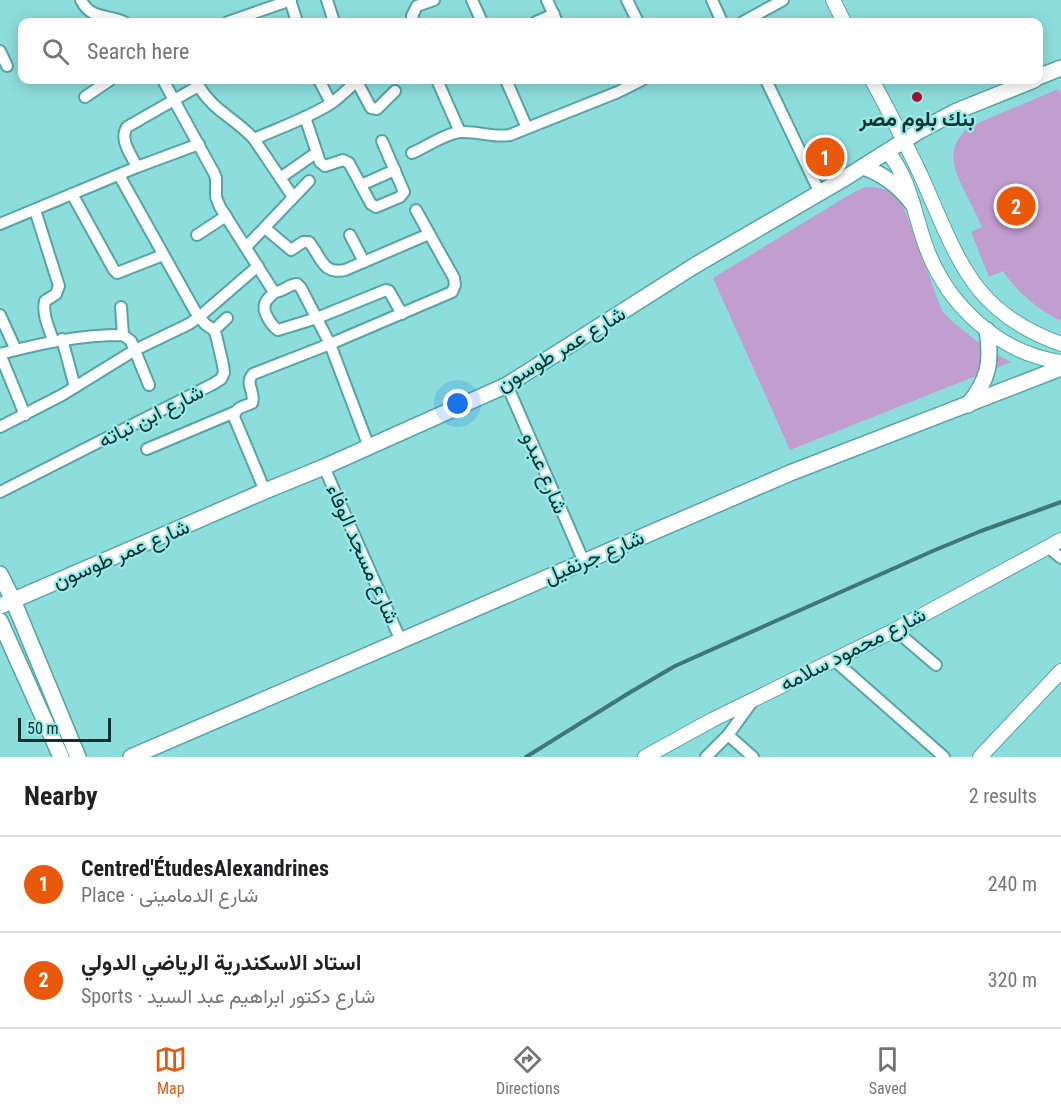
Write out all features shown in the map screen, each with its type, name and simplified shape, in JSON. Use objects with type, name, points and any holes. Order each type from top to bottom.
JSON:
[{"type":"main road","points":[[1043,75],[1061,68]]},
{"type":"main road","name":"شارع عمر طوسون","points":[[6,603],[324,467],[507,385],[694,266],[820,193],[903,141],[957,111],[1024,84]]},
{"type":"main road","points":[[863,167],[888,178],[912,203]]},
{"type":"main road","points":[[967,406],[976,395],[988,369],[990,349],[987,330]]},
{"type":"main road","name":"شارع جرنفيل","points":[[131,757],[790,473],[1061,368]]},
{"type":"main road","points":[[0,574],[6,603],[78,757]]},
{"type":"main road","points":[[0,621],[61,757]]},
{"type":"street","points":[[81,0],[88,11],[96,15],[116,18]]},
{"type":"street","points":[[239,18],[291,0],[296,18]]},
{"type":"street","points":[[327,0],[333,18]]},
{"type":"street","points":[[413,18],[417,6],[434,0]]},
{"type":"street","points":[[472,0],[480,18]]},
{"type":"street","points":[[547,0],[555,18]]},
{"type":"street","points":[[627,0],[636,18]]},
{"type":"street","points":[[712,0],[720,18]]},
{"type":"street","points":[[750,18],[783,0]]},
{"type":"street","points":[[833,0],[842,18]]},
{"type":"street","points":[[0,51],[7,66]]},
{"type":"street","points":[[86,97],[104,84]]},
{"type":"street","points":[[165,84],[216,177],[216,197],[220,207],[275,292]]},
{"type":"street","points":[[137,167],[124,140],[124,131],[127,127],[195,88],[198,84]]},
{"type":"street","points":[[200,84],[202,93],[213,106],[254,139],[293,197]]},
{"type":"street","points":[[321,84],[331,103]]},
{"type":"street","points":[[254,139],[331,103],[352,84]]},
{"type":"street","points":[[358,84],[373,109],[377,109],[395,91]]},
{"type":"street","points":[[439,84],[460,132]]},
{"type":"street","points":[[508,84],[527,128]]},
{"type":"street","points":[[412,153],[460,132],[501,136],[527,128],[634,84]]},
{"type":"street","points":[[768,84],[820,193]]},
{"type":"street","points":[[874,84],[973,284],[994,307],[1020,325],[1061,344]]},
{"type":"street","points":[[304,117],[320,162],[325,166],[343,160],[349,163],[371,204],[376,207],[400,197],[403,189],[382,141]]},
{"type":"street","points":[[0,224],[199,144]]},
{"type":"street","points":[[887,151],[902,173],[936,270],[957,302],[976,321],[1008,345],[1037,358],[1061,362]]},
{"type":"street","points":[[280,178],[316,153]]},
{"type":"street","points":[[361,185],[395,170]]},
{"type":"street","points":[[119,175],[199,317],[214,330],[227,318]]},
{"type":"street","points":[[246,247],[309,181]]},
{"type":"street","points":[[72,194],[115,272],[120,273],[163,255]]},
{"type":"street","points":[[35,210],[58,286],[56,294],[45,301],[44,311],[58,340],[75,387]]},
{"type":"street","points":[[147,449],[252,403],[254,399],[249,380],[253,374],[452,292],[455,285],[454,278],[417,210]]},
{"type":"street","points":[[197,235],[226,216]]},
{"type":"street","points":[[265,228],[291,250],[303,242],[309,242],[326,267],[330,270],[342,271],[429,234]]},
{"type":"street","points":[[350,235],[364,262]]},
{"type":"street","points":[[936,270],[960,261]]},
{"type":"street","points":[[0,427],[75,387],[135,350],[189,324],[258,266]]},
{"type":"street","points":[[369,447],[330,344],[317,318],[301,288],[294,284],[280,292],[275,292],[264,306],[270,323],[278,330],[317,318],[386,290],[389,291],[402,314]]},
{"type":"street","points":[[121,306],[123,334]]},
{"type":"street","points":[[0,315],[16,350]]},
{"type":"street","name":"شارع ابن نباته","points":[[0,492],[221,379],[224,373],[223,364],[214,330]]},
{"type":"street","points":[[25,415],[0,354],[58,340],[123,334],[131,340],[149,385]]},
{"type":"street","name":"شارع عبدو","points":[[507,385],[584,562]]},
{"type":"street","points":[[235,412],[234,417],[265,491]]},
{"type":"street","name":"شارع مسجد الوفاء","points":[[324,467],[401,640]]},
{"type":"street","points":[[1055,544],[1061,558]]},
{"type":"street","name":"شارع محمود سلامه","points":[[645,757],[712,720],[895,630],[1055,544]]},
{"type":"street","points":[[895,630],[936,665]]},
{"type":"street","points":[[834,660],[944,757]]},
{"type":"street","points":[[980,757],[1061,671]]},
{"type":"street","points":[[706,757],[728,735],[753,700]]},
{"type":"street","points":[[728,735],[753,757]]},
{"type":"shaded area","points":[[1058,89],[1061,93],[1061,321],[1029,300],[1003,271],[989,277],[971,232],[982,227],[957,175],[954,158],[957,143],[969,127]]},
{"type":"shaded area","points":[[866,187],[885,190],[901,200],[942,311],[987,349],[1011,362],[790,450],[713,278],[854,192]]},
{"type":"railway","points":[[526,757],[675,666],[935,550],[1061,502]]},
{"type":"place","name":"بنك بلوم مصر","points":[[917,97]]},
{"type":"place","name":"Centred'ÉtudesAlexandrines","points":[[825,157]]},
{"type":"place","name":"استاد الاسكندرية الرياضي الدولي","points":[[1016,206]]}]
